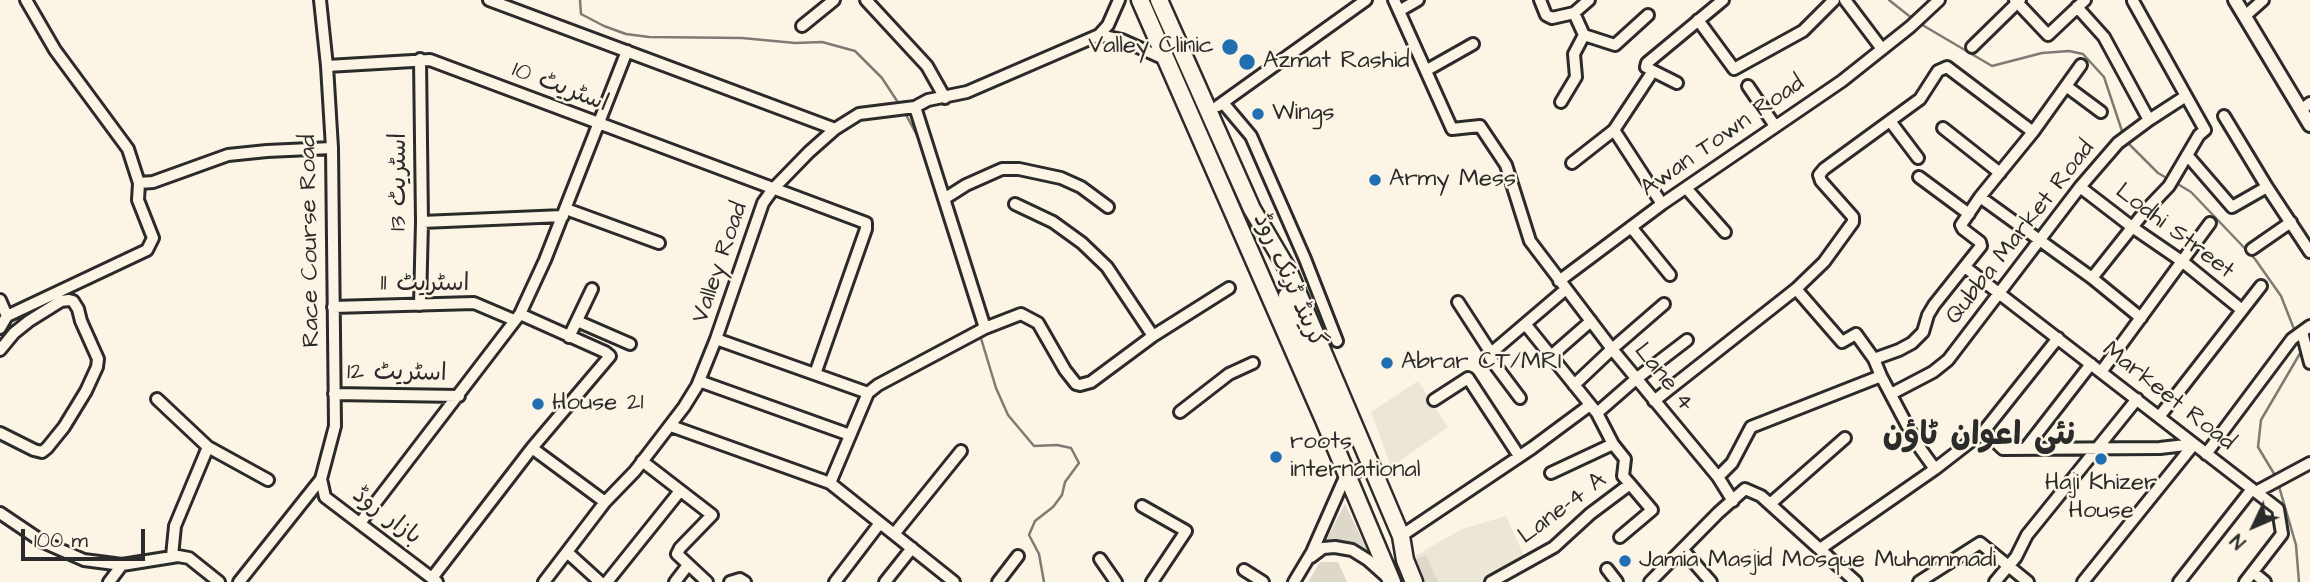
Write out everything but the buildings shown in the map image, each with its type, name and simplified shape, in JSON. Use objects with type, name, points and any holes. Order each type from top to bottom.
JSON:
[{"type":"highway","name":"گرینڈ ٹرنک روڈ","points":[[1140,0],[1354,472],[1405,560],[1414,582]]},
{"type":"highway","name":"گرینڈ ٹرنک روڈ","points":[[1159,0],[1252,209],[1354,472],[1391,582]]},
{"type":"highway","name":"گرینڈ ٹرنک روڈ","points":[[1252,209],[1288,270],[1401,536],[1405,560]]},
{"type":"main road","points":[[2235,0],[2305,106],[2310,125]]},
{"type":"street","points":[[0,328],[7,316],[147,250],[153,239],[138,200],[139,183],[128,149],[55,50],[26,0]]},
{"type":"street","name":"Race Course Road","points":[[320,0],[332,148],[335,426],[321,479]]},
{"type":"street","points":[[489,0],[835,130]]},
{"type":"street","points":[[802,26],[834,0]]},
{"type":"street","points":[[866,0],[927,66],[945,97]]},
{"type":"street","points":[[1119,0],[1108,25],[1100,35],[1122,40],[1167,60]]},
{"type":"street","points":[[1346,0],[1351,11]]},
{"type":"street","points":[[1207,111],[1224,104],[1366,0]]},
{"type":"street","points":[[1418,0],[1397,5],[1427,70],[1474,44]]},
{"type":"street","points":[[1540,0],[1548,18],[1574,13],[1589,0]]},
{"type":"street","points":[[1677,83],[1646,67],[1647,63],[1723,0]]},
{"type":"street","points":[[1698,20],[1734,69],[1802,31],[1834,0]]},
{"type":"street","points":[[1845,0],[1882,49]]},
{"type":"street","points":[[2245,16],[2263,0]]},
{"type":"street","points":[[1972,47],[2018,1],[2048,35],[2081,4],[2104,37],[2149,120]]},
{"type":"street","points":[[2092,278],[2169,186],[2199,135],[2205,130],[2133,1]]},
{"type":"street","name":"Awan Town Road","points":[[1491,353],[1525,325],[1562,285],[1631,227],[1842,81],[1910,27],[1933,2]]},
{"type":"street","points":[[1574,13],[1584,35],[1615,45],[1648,15]]},
{"type":"street","name":"Valley Road","points":[[544,582],[605,502],[671,426],[699,381],[763,203],[773,189],[835,130],[859,114],[906,109],[928,100],[968,92],[1100,35]]},
{"type":"street","points":[[1561,102],[1576,77],[1574,54],[1584,35]]},
{"type":"street","points":[[360,523],[517,317],[565,213],[626,51]]},
{"type":"street","name":"اسٹریٹ 13","points":[[420,60],[420,305]]},
{"type":"street","name":"اسٹریٹ 10","points":[[327,66],[430,60],[866,223],[815,374]]},
{"type":"street","points":[[1874,359],[1899,351],[1923,332],[1934,305],[1982,244],[1961,227],[1980,197],[2033,132],[2081,65]]},
{"type":"street","points":[[1654,401],[1796,289],[1824,262],[1853,222],[1853,217],[1819,176],[1824,169],[1920,99],[1938,71],[1947,67],[2033,132]]},
{"type":"street","name":"Lane 4","points":[[1427,70],[1452,129],[1480,126],[1506,165],[1530,241],[1612,349],[1718,477],[1734,501]]},
{"type":"street","points":[[1572,163],[1614,130],[1653,71]]},
{"type":"street","points":[[1748,86],[1775,126]]},
{"type":"street","points":[[2066,86],[2101,113]]},
{"type":"street","name":"Qubba Market Road","points":[[1891,394],[1933,373],[1948,360],[2080,187],[2118,143],[2186,96]]},
{"type":"street","points":[[1224,104],[1251,136],[1305,259],[1337,341]]},
{"type":"street","points":[[906,109],[944,199],[981,330]]},
{"type":"street","points":[[2224,116],[2310,252]]},
{"type":"street","points":[[1890,121],[1918,158]]},
{"type":"street","points":[[1943,128],[2000,173]]},
{"type":"street","points":[[1614,130],[1662,204]]},
{"type":"street","points":[[139,183],[153,182],[228,155],[267,150],[332,148]]},
{"type":"street","points":[[2187,155],[2232,207],[2267,187]]},
{"type":"street","points":[[944,199],[966,185],[1002,169],[1019,169],[1061,178],[1081,187],[1108,207]]},
{"type":"street","points":[[1919,177],[1969,214]]},
{"type":"street","points":[[1686,187],[1725,232]]},
{"type":"street","name":"Lodhi Street","points":[[2080,187],[2183,262],[2242,310]]},
{"type":"street","points":[[1980,197],[2092,278],[2141,318]]},
{"type":"street","points":[[1015,204],[1053,222],[1082,243],[1107,267],[1153,336]]},
{"type":"street","points":[[422,222],[565,213],[659,243]]},
{"type":"street","points":[[2252,249],[2291,222]]},
{"type":"street","points":[[2101,372],[2210,223]]},
{"type":"street","points":[[1631,227],[1670,275]]},
{"type":"street","name":"Markeet Road","points":[[1965,267],[2278,509],[2282,534],[2245,582]]},
{"type":"street","points":[[2159,417],[2261,286]]},
{"type":"street","points":[[830,483],[868,393],[878,385],[981,330],[1021,314],[1038,323],[1065,370],[1076,384],[1080,385],[1091,382],[1153,336],[1229,288]]},
{"type":"street","points":[[569,337],[592,289]]},
{"type":"street","points":[[1796,289],[1842,342],[1856,334],[1874,359],[1917,444],[1935,469]]},
{"type":"street","points":[[0,300],[7,316]]},
{"type":"street","points":[[0,350],[14,333],[29,321],[61,301],[69,300],[73,301],[78,309],[99,359],[86,391],[64,427],[42,452],[0,433]]},
{"type":"street","points":[[1458,302],[1491,353],[1490,358],[1520,398]]},
{"type":"street","name":"اسٹریٹ 11","points":[[333,307],[474,303],[569,337],[610,356],[532,448]]},
{"type":"street","points":[[1574,385],[1664,304]]},
{"type":"street","points":[[577,321],[630,344]]},
{"type":"street","points":[[1551,356],[1591,321]]},
{"type":"street","points":[[1525,325],[1593,409],[1625,459],[1623,476],[1630,484]]},
{"type":"street","points":[[2301,333],[2310,363]]},
{"type":"street","points":[[2206,454],[2301,333]]},
{"type":"street","points":[[1819,548],[1935,469],[1984,431],[2058,338]]},
{"type":"street","points":[[716,339],[868,393]]},
{"type":"street","points":[[1401,536],[1593,409],[1687,340]]},
{"type":"street","points":[[1180,412],[1229,374],[1253,363]]},
{"type":"street","points":[[2025,449],[2091,364]]},
{"type":"street","points":[[1718,477],[1732,463],[1751,427],[1881,376]]},
{"type":"street","points":[[1434,400],[1468,378],[1519,456]]},
{"type":"street","points":[[699,381],[850,435]]},
{"type":"street","name":"اسٹریٹ 12","points":[[334,394],[459,396]]},
{"type":"street","points":[[157,399],[208,447],[268,480]]},
{"type":"street","points":[[1995,582],[2009,566],[2027,535],[2137,399]]},
{"type":"street","points":[[671,426],[830,483],[954,582]]},
{"type":"street","points":[[1984,431],[2000,449],[2160,448],[2194,444]]},
{"type":"street","points":[[1770,504],[1845,438]]},
{"type":"street","points":[[1551,472],[1613,444]]},
{"type":"street","points":[[2090,579],[2194,444]]},
{"type":"street","points":[[172,556],[175,526],[208,447]]},
{"type":"street","points":[[434,580],[532,448],[605,502]]},
{"type":"street","points":[[894,534],[961,451]]},
{"type":"street","points":[[642,461],[712,515],[677,554],[708,582]]},
{"type":"street","points":[[2179,582],[2254,491],[2308,465],[2310,480]]},
{"type":"street","points":[[1294,582],[1354,472]]},
{"type":"street","points":[[239,582],[321,479]]},
{"type":"street","name":"بازار روڈ","points":[[321,479],[325,497],[434,580]]},
{"type":"street","name":"Lane-4 A","points":[[1491,582],[1554,547],[1590,514],[1630,484],[1652,510],[1620,537]]},
{"type":"street","points":[[1650,582],[1745,489],[1761,496],[1856,582]]},
{"type":"street","points":[[607,582],[680,491]]},
{"type":"street","points":[[1142,506],[1186,531],[1152,582]]},
{"type":"street","points":[[0,513],[43,542],[84,560],[122,565],[172,556],[189,558],[219,582]]},
{"type":"street","points":[[835,582],[880,523]]},
{"type":"street","points":[[1919,582],[1980,543],[2025,581]]},
{"type":"street","points":[[885,582],[912,548]]},
{"type":"street","points":[[1306,562],[1323,548],[1352,550],[1368,560],[1391,582]]},
{"type":"street","points":[[1683,550],[1712,582]]},
{"type":"street","points":[[567,552],[600,582]]},
{"type":"street","points":[[998,582],[1018,556]]},
{"type":"street","points":[[1100,559],[1116,582]]},
{"type":"street","points":[[108,582],[122,565]]},
{"type":"street","points":[[675,582],[688,565]]},
{"type":"street","points":[[1607,569],[1617,582]]},
{"type":"street","points":[[1244,570],[1263,582]]},
{"type":"street","points":[[2253,572],[2265,582]]},
{"type":"shaded area","points":[[1418,381],[1448,427],[1391,467],[1371,412]]},
{"type":"shaded area","points":[[1345,504],[1370,556],[1324,544]]},
{"type":"shaded area","points":[[1506,516],[1525,558],[1483,582],[1424,582],[1413,557],[1462,529]]},
{"type":"shaded area","points":[[1426,555],[1438,582],[1425,582],[1416,559]]},
{"type":"shaded area","points":[[1320,562],[1338,562],[1347,582],[1308,582]]},
{"type":"waterway","points":[[580,0],[581,14],[626,34],[649,37],[742,38],[795,43],[822,42],[855,51],[882,78],[899,104]]},
{"type":"waterway","points":[[1889,0],[1913,19]]},
{"type":"waterway","points":[[1919,23],[1992,66],[2042,53],[2069,51],[2083,54],[2104,77],[2123,134]]},
{"type":"waterway","points":[[905,113],[920,141],[978,328]]},
{"type":"waterway","points":[[2125,140],[2158,173],[2170,180]]},
{"type":"waterway","points":[[2176,183],[2191,192],[2255,259],[2281,296],[2296,334]]},
{"type":"waterway","points":[[980,335],[996,388],[1008,415],[1034,446],[1057,445],[1071,448],[1079,463],[1065,482],[1062,495],[1053,507],[1035,521],[1029,535],[1039,554],[1044,582]]},
{"type":"waterway","points":[[2276,477],[2258,447],[2261,420],[2302,350]]},
{"type":"waterway","points":[[2278,483],[2296,545],[2299,582]]},
{"type":"place","name":"Valley Clinic","points":[[1230,47]]},
{"type":"place","name":"Azmat Rashid","points":[[1247,62]]},
{"type":"place","name":"Wings","points":[[1258,114]]},
{"type":"place","name":"Army Mess","points":[[1375,180]]},
{"type":"place","name":"Abrar CT/MRI","points":[[1387,363]]},
{"type":"place","name":"House 21","points":[[538,404]]},
{"type":"place","name":"roots international","points":[[1276,457]]},
{"type":"place","name":"Haji Khizer House","points":[[2101,459]]},
{"type":"place","name":"Jamia Masjid Mosque Muhammadi","points":[[1625,561]]},
{"type":"district","name":"نئی اعوان ٹاؤن","points":[[1979,437]]}]
